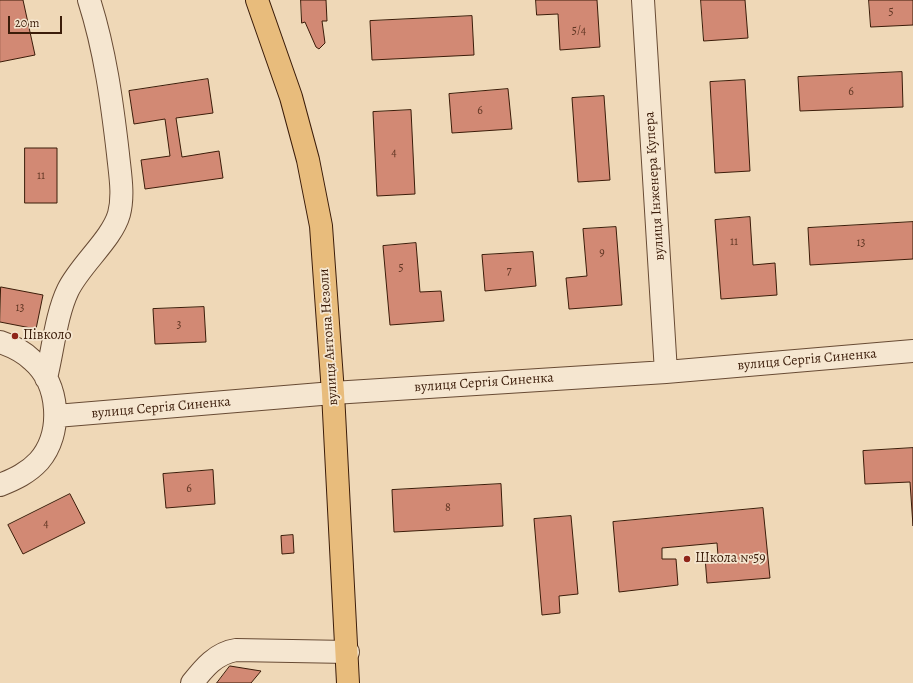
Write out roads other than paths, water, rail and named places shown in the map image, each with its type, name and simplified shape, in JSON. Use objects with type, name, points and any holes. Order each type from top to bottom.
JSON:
[{"type":"main road","name":"вулиця Антона Незоли","points":[[257,0],[291,98],[308,160],[321,226],[333,393],[348,652],[348,683]]},
{"type":"street","points":[[46,378],[62,307],[68,290],[78,274],[107,236],[118,216],[122,196],[114,113],[98,28],[89,0]]},
{"type":"street","name":"вулиця Інженера Купера","points":[[643,0],[666,372]]},
{"type":"street","points":[[0,342],[16,348],[33,360],[46,378],[54,396],[56,416],[51,440],[39,460],[22,476],[0,485]]},
{"type":"street","name":"вулиця Сергія Синенка","points":[[56,416],[333,393],[666,372],[913,351]]},
{"type":"street","points":[[192,683],[213,660],[224,652],[236,650],[348,652]]},
{"type":"place","name":"Півколо","points":[[15,336]]},
{"type":"place","name":"Школа №59","points":[[687,559]]}]
